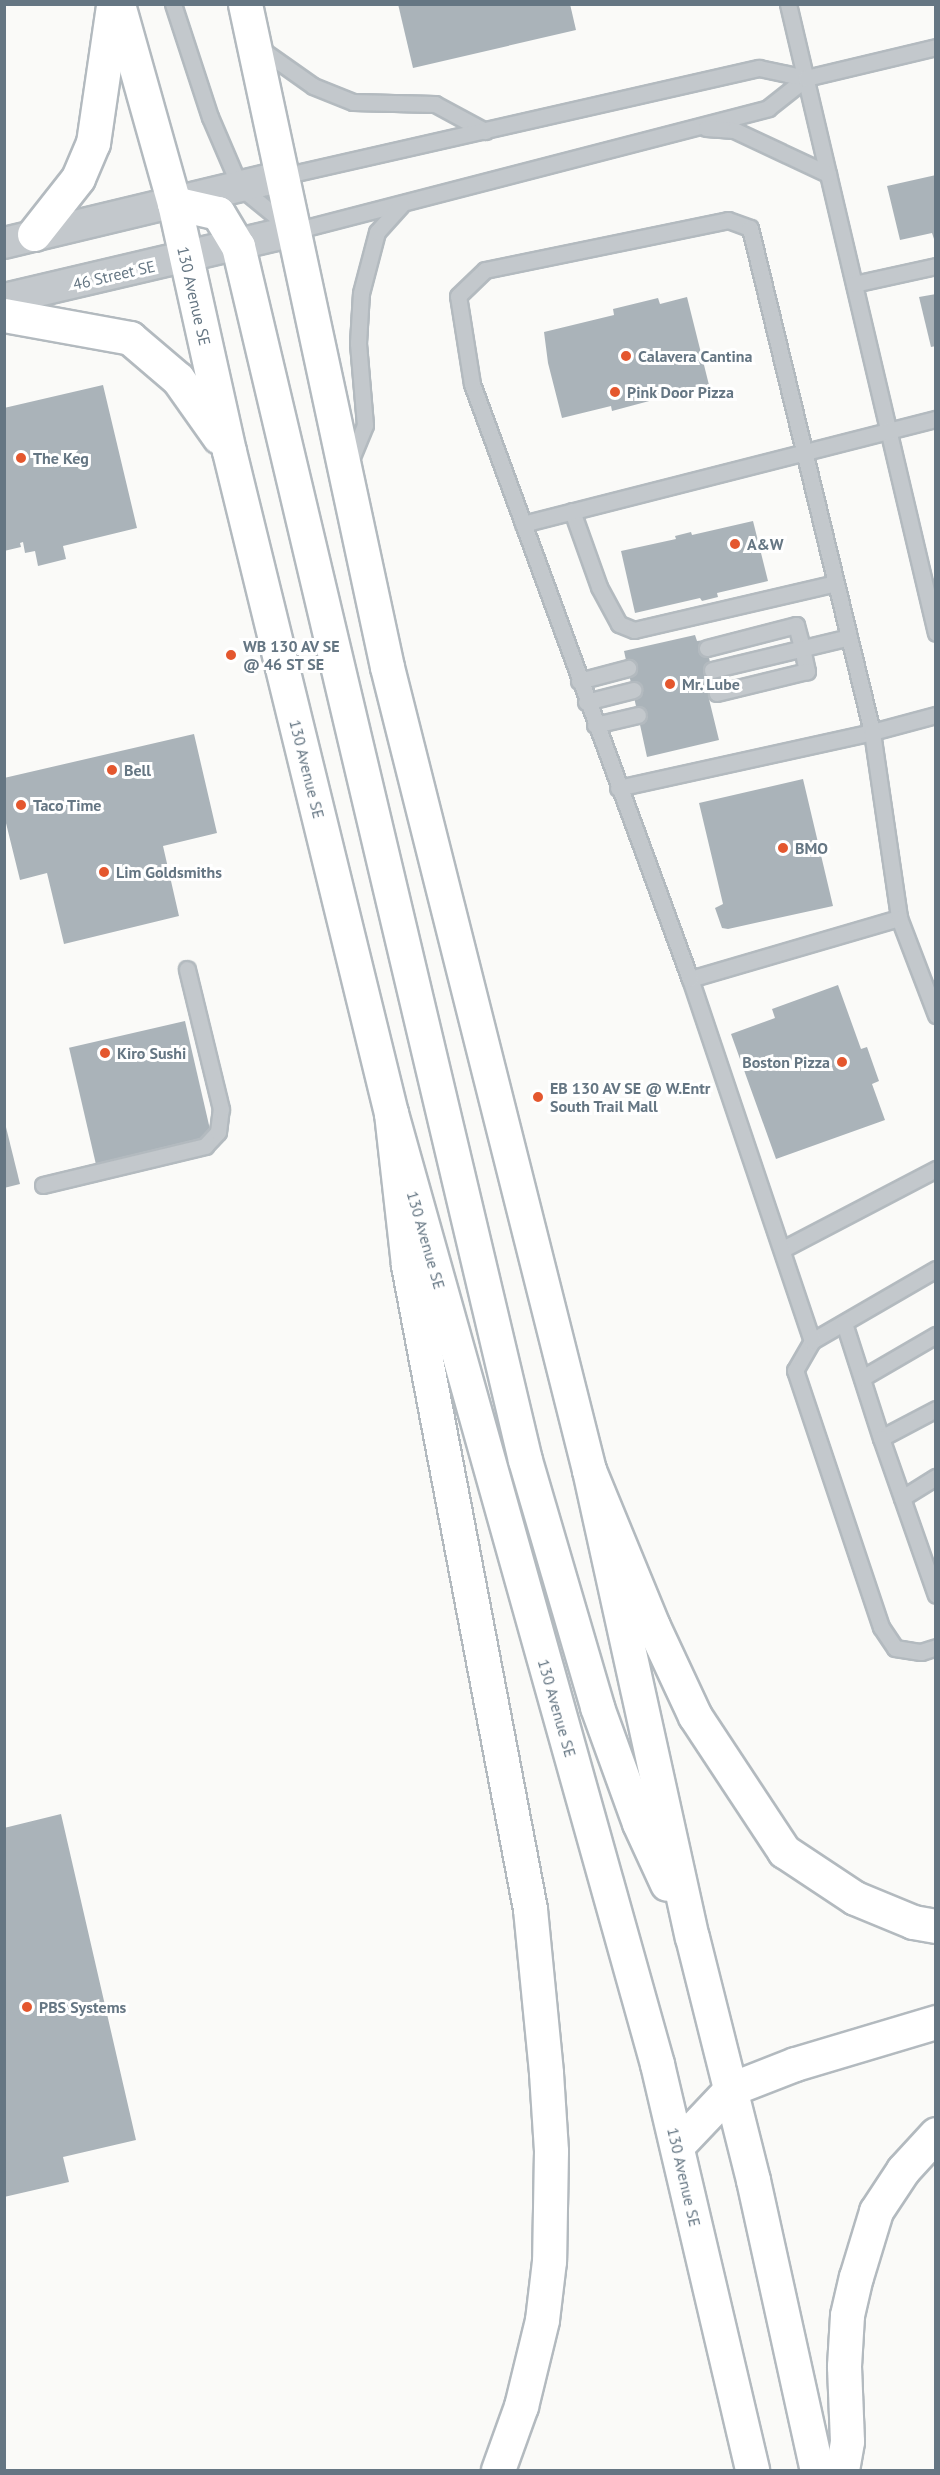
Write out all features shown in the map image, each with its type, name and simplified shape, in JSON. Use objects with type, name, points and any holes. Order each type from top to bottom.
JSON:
[{"type":"main road","name":"130 Avenue SE","points":[[115,4],[174,203],[229,451],[391,1113],[657,2064],[752,2470]]},
{"type":"main road","points":[[19,238],[78,178],[93,143],[115,4]]},
{"type":"main road","points":[[245,4],[387,668],[589,1470],[692,1937],[731,2089],[817,2470]]},
{"type":"main road","points":[[174,203],[218,213],[238,246],[525,1461],[609,1739],[639,1823],[692,1937]]},
{"type":"main road","points":[[4,315],[130,338],[178,380],[229,451]]},
{"type":"main road","points":[[391,1113],[408,1265],[530,1909],[546,2073],[550,2184],[549,2261],[542,2320],[521,2406],[498,2470]]},
{"type":"main road","points":[[589,1470],[653,1626],[694,1716],[784,1851],[855,1898],[913,1922],[936,1926]]},
{"type":"main road","points":[[677,2146],[731,2089],[795,2064],[936,2022]]},
{"type":"main road","points":[[842,2470],[847,2441],[844,2366],[847,2315],[856,2277],[876,2211],[903,2170],[936,2134]]},
{"type":"street","points":[[19,238],[283,176]]},
{"type":"street","name":"46 Street SE","points":[[4,299],[185,259],[294,231]]},
{"type":"lane","points":[[173,4],[210,117],[240,187],[294,231],[401,205],[690,126],[768,108],[806,78],[936,47]]},
{"type":"lane","points":[[788,4],[936,633]]},
{"type":"lane","points":[[255,45],[313,86],[352,102],[435,104],[485,130]]},
{"type":"lane","points":[[283,176],[759,68],[806,78]]},
{"type":"lane","points":[[690,126],[734,130],[828,174]]},
{"type":"lane","points":[[346,470],[365,425],[358,343],[361,293],[377,232],[401,205]]},
{"type":"lane","points":[[812,1341],[783,1249],[690,980],[586,702],[472,384],[458,296],[485,270],[728,220],[750,228],[872,732],[899,918],[936,1015]]},
{"type":"lane","points":[[854,284],[936,266]]},
{"type":"lane","points":[[523,524],[936,419]]},
{"type":"lane","points":[[572,511],[600,587],[619,624],[634,630],[837,584]]},
{"type":"lane","points":[[707,648],[796,625],[802,648],[807,671],[717,693]]},
{"type":"lane","points":[[712,670],[849,637]]},
{"type":"lane","points":[[579,681],[628,668]]},
{"type":"lane","points":[[586,702],[633,690]]},
{"type":"lane","points":[[595,725],[638,715]]},
{"type":"lane","points":[[618,788],[872,732],[936,715]]},
{"type":"lane","points":[[690,980],[899,918]]},
{"type":"lane","points":[[43,1185],[205,1146],[218,1132],[221,1109],[187,969]]},
{"type":"lane","points":[[783,1249],[936,1169]]},
{"type":"lane","points":[[936,1269],[812,1341],[795,1370],[881,1627],[895,1648],[921,1652],[936,1647]]},
{"type":"lane","points":[[844,1323],[936,1595]]},
{"type":"lane","points":[[862,1378],[936,1335]]},
{"type":"lane","points":[[881,1438],[936,1409]]},
{"type":"lane","points":[[902,1498],[936,1477]]},
{"type":"building","points":[[398,4],[570,4],[576,30],[413,68]]},
{"type":"building","points":[[936,175],[936,245],[932,233],[900,240],[887,186]]},
{"type":"building","points":[[936,294],[936,346],[931,347],[919,297]]},
{"type":"building","name":"Calavera Cantina","points":[[687,297],[709,385],[612,411],[611,406],[562,418],[548,363],[544,332],[614,315],[613,309],[658,298],[660,304]]},
{"type":"building","points":[[103,385],[137,528],[63,546],[66,559],[38,566],[35,551],[25,553],[23,542],[20,543],[21,547],[4,551],[4,408]]},
{"type":"building","points":[[753,521],[768,581],[717,593],[718,597],[702,601],[700,598],[635,613],[621,551],[676,539],[675,536],[691,532],[692,535]]},
{"type":"building","points":[[695,635],[697,641],[705,640],[718,697],[709,699],[719,740],[647,757],[624,651]]},
{"type":"building","points":[[194,734],[217,833],[163,846],[179,916],[64,944],[47,873],[20,880],[4,815],[4,778]]},
{"type":"building","points":[[803,779],[833,906],[728,929],[722,928],[715,908],[723,904],[699,803]]},
{"type":"building","points":[[838,985],[861,1049],[867,1047],[879,1081],[872,1084],[885,1120],[776,1159],[731,1034],[775,1018],[772,1009]]},
{"type":"building","points":[[185,1021],[212,1138],[96,1165],[69,1048]]},
{"type":"building","points":[[4,1119],[20,1184],[4,1188]]},
{"type":"building","points":[[61,1814],[136,2140],[63,2157],[69,2182],[4,2197],[4,1828]]},
{"type":"place","name":"Calavera Cantina","points":[[626,356]]},
{"type":"place","name":"Pink Door Pizza","points":[[615,392]]},
{"type":"place","name":"The Keg","points":[[21,458]]},
{"type":"place","name":"A&W","points":[[735,544]]},
{"type":"place","name":"WB 130 AV SE @ 46 ST SE","points":[[231,655]]},
{"type":"place","name":"Mr. Lube","points":[[670,684]]},
{"type":"place","name":"Bell","points":[[112,770]]},
{"type":"place","name":"Taco Time","points":[[21,805]]},
{"type":"place","name":"BMO","points":[[783,848]]},
{"type":"place","name":"Lim Goldsmiths","points":[[104,872]]},
{"type":"place","name":"Kiro Sushi","points":[[105,1053]]},
{"type":"place","name":"Boston Pizza","points":[[842,1062]]},
{"type":"place","name":"EB 130 AV SE @ W.Entr South Trail Mall","points":[[538,1097]]},
{"type":"place","name":"PBS Systems","points":[[27,2007]]}]
